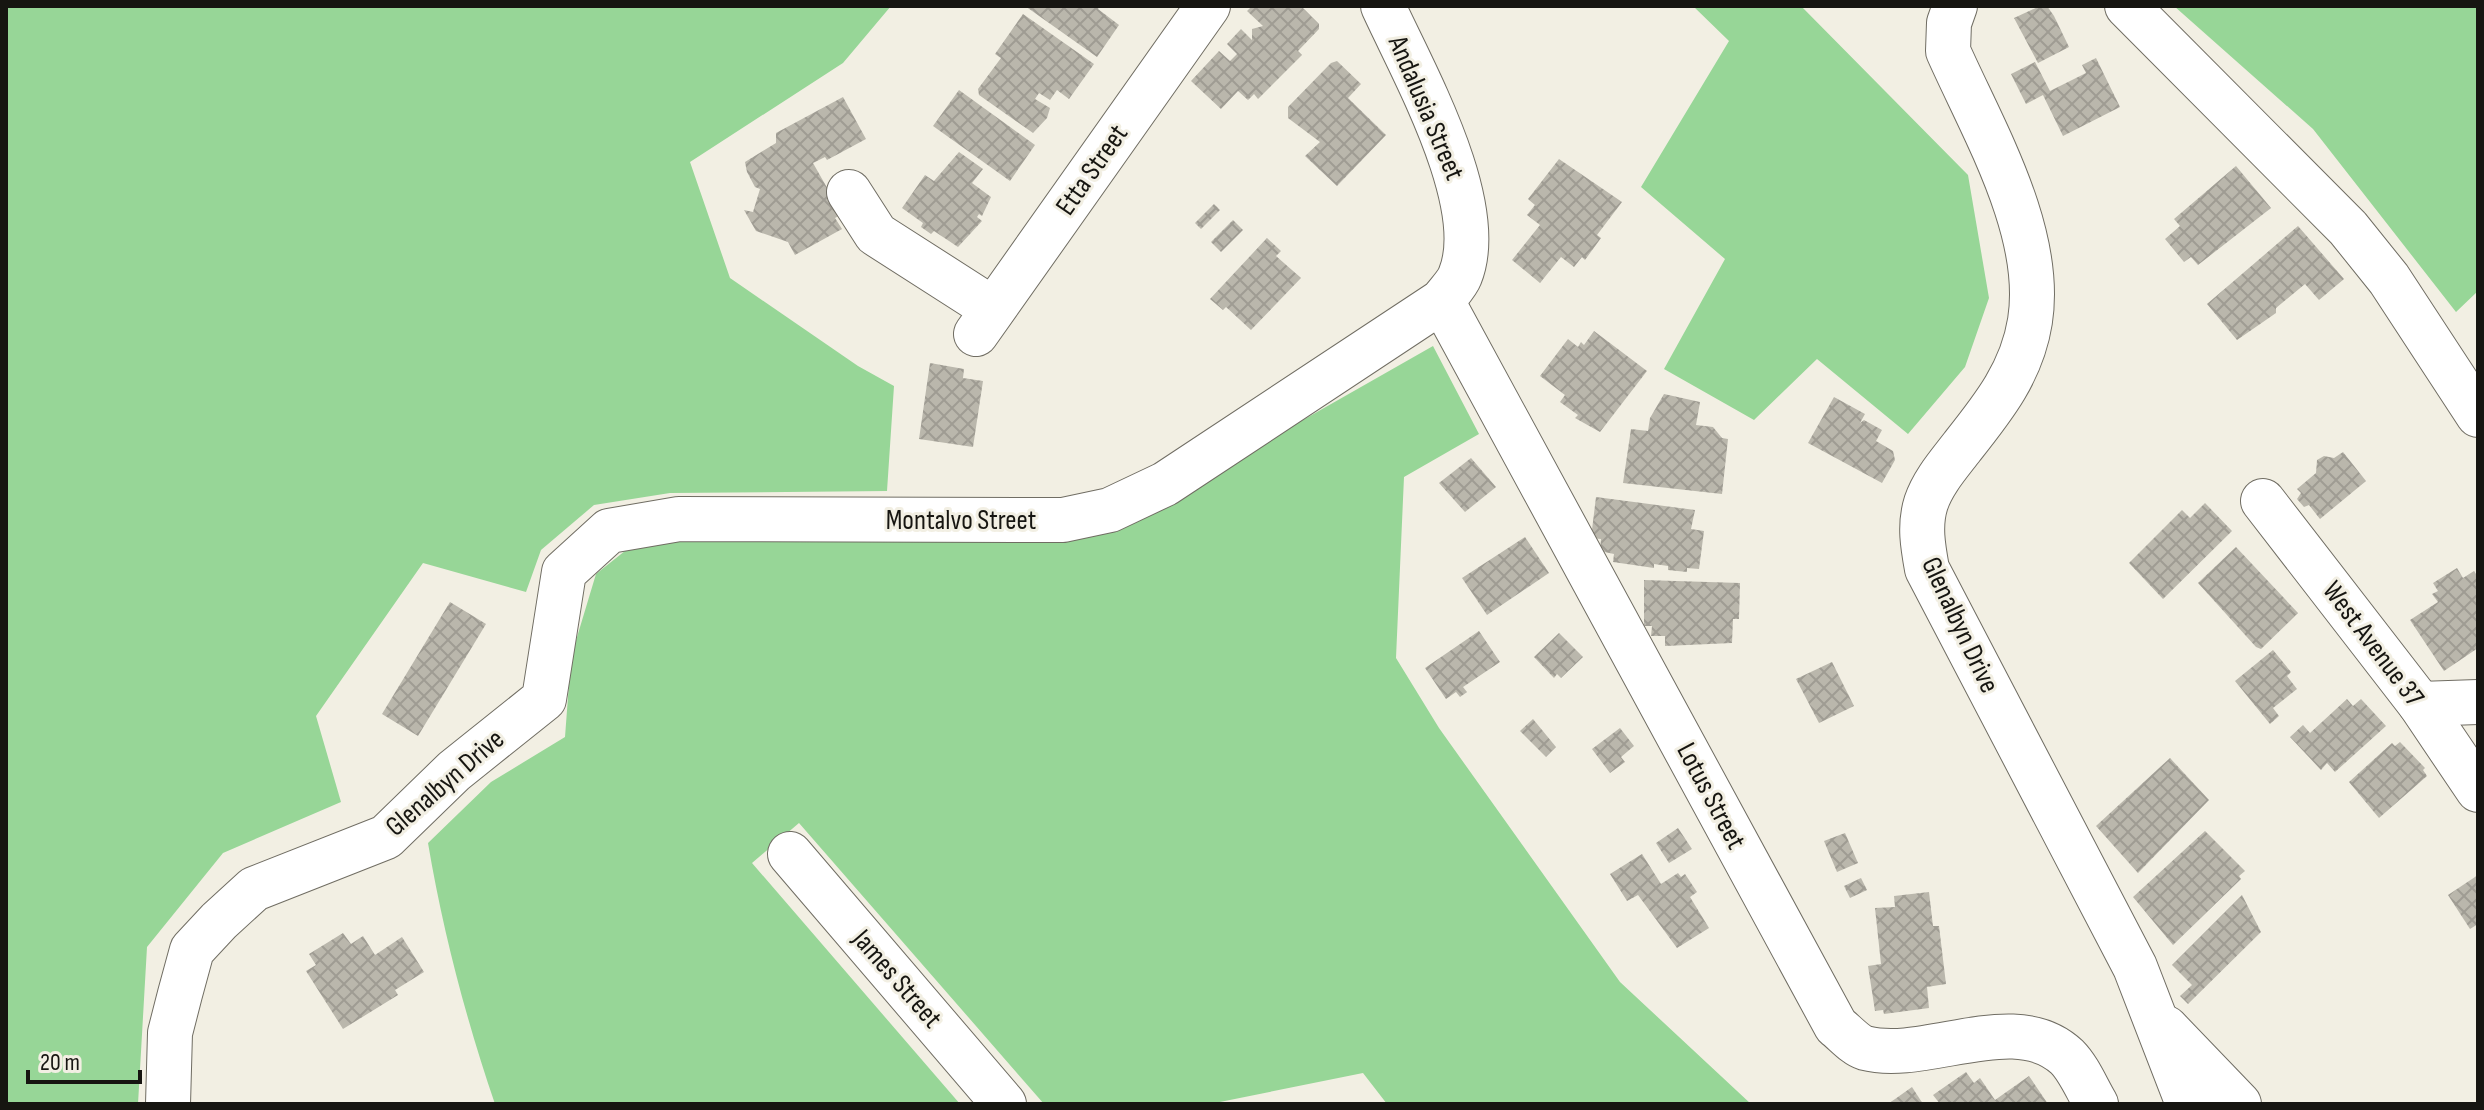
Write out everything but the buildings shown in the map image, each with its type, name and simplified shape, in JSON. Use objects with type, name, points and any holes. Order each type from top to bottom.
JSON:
[{"type":"street","name":"Etta Street","points":[[849,192],[876,234],[984,321],[1208,6]]},
{"type":"street","name":"Andalusia Street","points":[[1383,6],[1460,187],[1464,247],[1460,276],[1442,301]]},
{"type":"street","name":"Glenalbyn Drive","points":[[1955,6],[1949,23],[1948,51],[2018,212],[2031,278],[2030,320],[2021,357],[2005,392],[1942,473],[1926,504],[1921,537],[1927,569],[2135,967],[2188,1104]]},
{"type":"street","points":[[2127,6],[2348,228],[2389,279],[2478,415]]},
{"type":"street","name":"Montalvo Street","points":[[544,699],[564,572],[609,531],[679,519],[1063,520],[1110,510],[1165,484],[1442,301]]},
{"type":"street","name":"Lotus Street","points":[[1442,301],[1836,1026],[1862,1047],[1895,1050],[2021,1036],[2046,1042],[2069,1058],[2096,1104]]},
{"type":"street","name":"West Avenue 37","points":[[2263,501],[2420,704],[2478,790]]},
{"type":"street","name":"Glenalbyn Drive","points":[[168,1104],[170,1033],[192,950],[254,889],[386,837],[454,771],[544,699]]},
{"type":"street","points":[[2420,704],[2478,702]]},
{"type":"street","name":"James Street","points":[[790,854],[1004,1104]]},
{"type":"street","points":[[2154,1015],[2239,1104]]},
{"type":"green space","points":[[6,6],[891,6],[843,63],[690,162],[730,278],[858,366],[894,386],[887,491],[670,493],[594,505],[541,550],[526,592],[423,563],[316,716],[341,802],[223,853],[147,947],[138,1104],[6,1104]]},
{"type":"green space","points":[[1693,6],[1801,6],[1968,175],[1989,298],[1965,367],[1908,434],[1817,359],[1754,420],[1664,369],[1725,259],[1641,187],[1729,41]]},
{"type":"green space","points":[[2174,6],[2478,6],[2478,291],[2456,312],[2313,129]]},
{"type":"green space","points":[[1433,346],[1479,434],[1404,477],[1396,658],[1439,728],[1620,982],[1751,1104],[1387,1104],[1363,1073],[1210,1104],[1044,1104],[799,823],[752,863],[960,1104],[495,1104],[456,975],[428,843],[491,782],[565,737],[571,657],[596,574],[640,539],[1159,502]]}]
